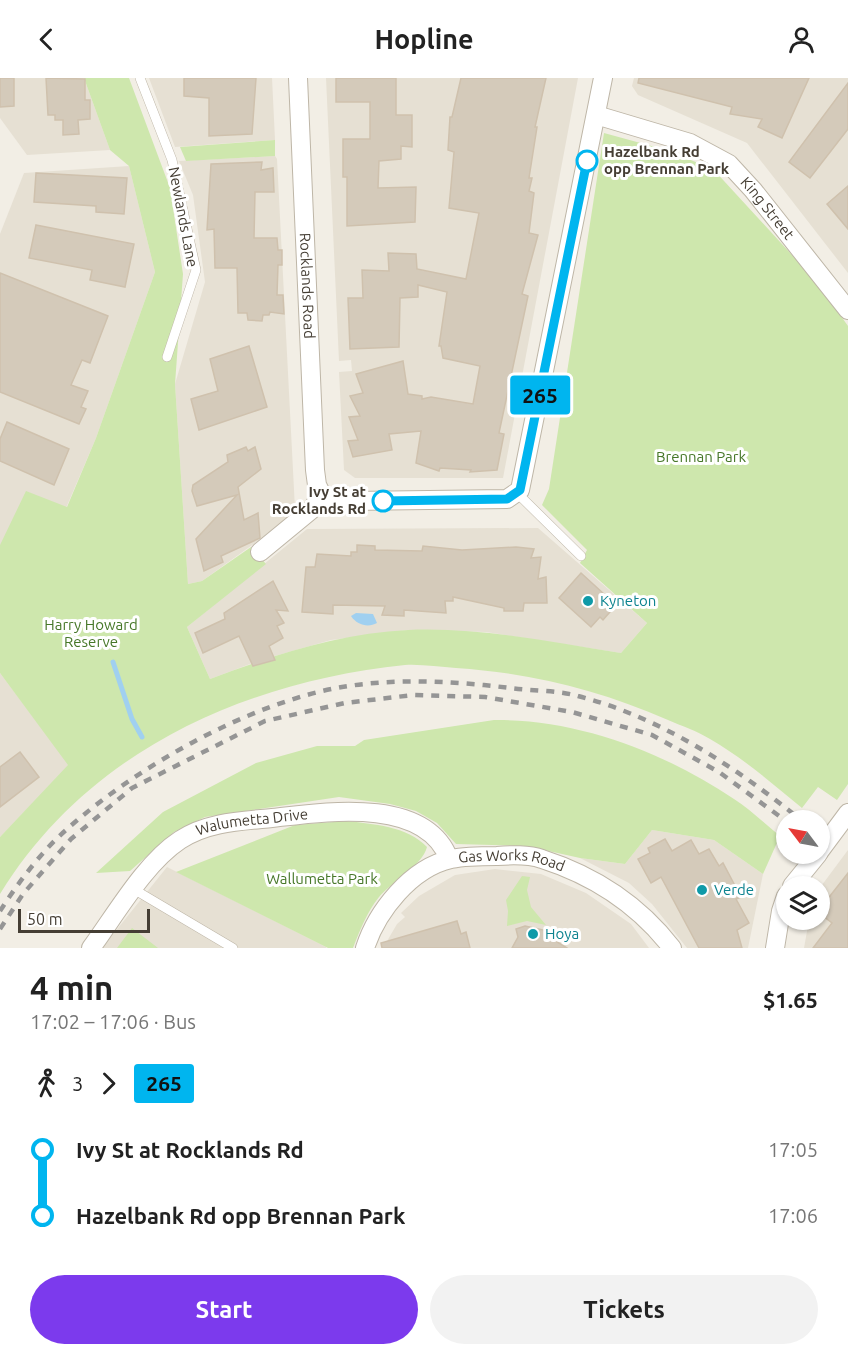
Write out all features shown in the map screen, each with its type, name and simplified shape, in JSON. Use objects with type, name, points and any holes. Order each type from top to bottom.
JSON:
[{"type":"street","name":"Rocklands Road","points":[[298,78],[315,470],[317,485],[322,495]]},
{"type":"street","points":[[260,552],[311,510],[322,495],[332,500],[351,501],[507,499],[517,493],[523,483],[603,78]]},
{"type":"street","name":"King Street","points":[[596,115],[690,143],[729,164],[753,189],[848,310]]},
{"type":"street","name":"Walumetta Drive","points":[[91,948],[165,852],[200,830],[215,824],[339,810],[383,814],[409,822],[434,836],[442,844],[449,860]]},
{"type":"street","points":[[830,837],[848,813]]},
{"type":"street","name":"Gas Works Road","points":[[365,948],[381,915],[402,889],[426,869],[449,860],[501,856],[540,858],[611,889],[635,907],[672,948]]},
{"type":"street","points":[[800,876],[809,864]]},
{"type":"street","points":[[775,948],[778,930]]},
{"type":"lane","name":"Newlands Lane","points":[[140,78],[172,160],[196,270],[167,357]]},
{"type":"lane","points":[[517,493],[581,556]]},
{"type":"lane","points":[[135,890],[233,948]]},
{"type":"shaded area","points":[[0,78],[84,78],[110,150],[27,155],[0,118]]},
{"type":"shaded area","points":[[149,78],[272,78],[275,140],[175,147]]},
{"type":"shaded area","points":[[326,78],[578,78],[503,478],[355,478],[344,470],[339,372],[352,371],[351,360],[339,361]]},
{"type":"shaded area","points":[[634,78],[848,78],[848,273],[747,143],[638,95],[632,86]]},
{"type":"shaded area","points":[[275,156],[277,159],[295,509],[291,517],[202,581],[188,584],[175,384],[205,282],[193,195],[179,161]]},
{"type":"shaded area","points":[[129,166],[155,272],[96,438],[66,508],[0,545],[0,234],[24,173]]},
{"type":"shaded area","points":[[538,528],[647,623],[621,653],[486,632],[408,630],[331,640],[261,660],[210,679],[187,627],[307,529]]},
{"type":"shaded area","points":[[0,673],[69,765],[0,837]]},
{"type":"shaded area","points":[[652,830],[714,840],[763,874],[748,948],[687,948],[652,904],[629,883],[580,858],[625,864]]},
{"type":"shaded area","points":[[848,850],[848,948],[804,948],[807,930],[830,930],[829,876]]},
{"type":"shaded area","points":[[167,867],[326,947],[326,948],[102,948]]},
{"type":"shaded area","points":[[495,869],[541,874],[586,893],[631,924],[649,948],[383,948],[397,924],[405,917],[401,913],[419,896],[455,875]]},
{"type":"green space","points":[[84,78],[129,78],[170,188],[183,274],[175,384],[188,584],[202,581],[251,547],[266,564],[187,627],[210,679],[332,640],[408,630],[489,633],[621,653],[647,623],[580,563],[587,550],[542,505],[549,489],[604,133],[666,150],[713,169],[815,280],[848,326],[848,784],[837,800],[818,787],[802,808],[746,763],[705,736],[616,700],[564,685],[511,674],[405,665],[345,674],[286,688],[229,707],[175,732],[124,763],[78,800],[36,844],[0,894],[0,837],[68,765],[0,673],[0,545],[26,491],[67,507],[96,438],[155,272],[129,166],[110,150]]},
{"type":"green space","points":[[275,140],[275,156],[186,161],[180,147]]},
{"type":"green space","points":[[494,720],[526,721],[588,732],[649,753],[707,782],[740,803],[776,833],[776,845],[763,874],[714,840],[652,830],[625,864],[580,858],[526,846],[456,844],[437,823],[416,811],[390,804],[339,797],[205,817],[174,832],[130,871],[96,873],[163,812],[256,763],[317,746],[355,746],[364,740]]},
{"type":"green space","name":"Wallumetta Park","points":[[346,821],[400,830],[410,834],[427,847],[419,861],[379,897],[364,921],[353,948],[328,948],[176,872],[295,825]]},
{"type":"green space","points":[[522,876],[530,877],[527,890],[531,907],[546,925],[527,921],[507,926],[506,900]]},
{"type":"green space","points":[[132,928],[158,948],[117,948]]},
{"type":"water","points":[[356,613],[373,614],[377,623],[366,625],[359,623],[351,616]]},
{"type":"building","points":[[0,78],[14,78],[14,106],[0,107]]},
{"type":"building","points":[[46,78],[85,79],[85,100],[90,100],[90,119],[78,120],[79,134],[63,135],[63,120],[55,120],[55,115],[48,115]]},
{"type":"building","points":[[184,78],[256,78],[252,134],[209,136],[209,98],[184,96]]},
{"type":"building","points":[[336,78],[396,78],[396,115],[412,115],[412,147],[401,146],[401,159],[379,161],[378,188],[416,187],[415,222],[347,226],[347,177],[343,177],[343,139],[370,139],[370,102],[336,102]]},
{"type":"building","points":[[461,78],[546,78],[535,127],[537,127],[529,178],[532,178],[529,191],[534,193],[529,233],[538,235],[522,294],[528,296],[499,433],[504,434],[497,470],[470,472],[471,470],[440,468],[439,471],[416,463],[421,431],[389,434],[392,450],[353,457],[348,441],[358,440],[349,417],[360,416],[350,396],[363,393],[356,374],[403,361],[408,394],[422,396],[422,399],[431,397],[473,404],[480,366],[443,358],[441,346],[439,346],[447,292],[418,285],[418,297],[400,298],[399,347],[350,349],[348,298],[363,298],[362,270],[389,271],[388,253],[416,254],[417,269],[466,279],[479,213],[449,208],[454,152],[448,150],[450,117],[452,117]]},
{"type":"building","points":[[639,78],[809,78],[782,138],[758,127],[762,119],[730,114],[732,107],[638,83]]},
{"type":"building","points":[[848,83],[848,129],[810,178],[789,162]]},
{"type":"building","points":[[262,162],[261,170],[273,168],[274,192],[255,192],[254,238],[277,238],[278,250],[282,250],[282,265],[278,265],[277,295],[283,295],[284,314],[270,312],[269,315],[263,315],[262,321],[248,320],[247,313],[238,313],[237,268],[215,268],[214,229],[207,230],[211,164]]},
{"type":"building","points":[[36,173],[127,178],[124,214],[96,212],[96,206],[34,202]]},
{"type":"building","points":[[848,186],[848,229],[827,204]]},
{"type":"building","points":[[36,225],[134,244],[125,287],[90,280],[92,270],[29,258]]},
{"type":"building","points":[[0,273],[108,316],[90,363],[82,360],[71,385],[88,391],[81,407],[86,409],[79,424],[0,392]]},
{"type":"building","points":[[249,346],[267,407],[199,430],[191,399],[218,391],[210,359]]},
{"type":"building","points":[[7,422],[69,449],[54,485],[0,461],[0,439]]},
{"type":"building","points":[[246,447],[248,451],[255,447],[261,469],[238,487],[244,520],[258,513],[260,538],[221,556],[223,562],[204,571],[196,539],[237,495],[197,506],[192,491],[193,485],[228,462],[227,455]]},
{"type":"building","points":[[357,545],[375,546],[375,550],[422,551],[423,546],[462,550],[516,547],[534,549],[531,558],[541,557],[538,579],[546,577],[547,603],[524,603],[523,611],[504,611],[504,608],[453,597],[453,601],[445,601],[446,613],[404,610],[404,616],[382,615],[385,606],[333,605],[333,614],[302,612],[306,567],[315,567],[317,554],[351,556],[351,552],[357,552]]},
{"type":"building","name":"Kyneton","points":[[581,573],[616,605],[603,620],[600,617],[591,627],[559,598]]},
{"type":"building","points":[[273,581],[288,611],[276,610],[284,623],[277,626],[283,638],[269,646],[275,660],[253,666],[239,636],[203,653],[195,633],[225,619],[224,613]]},
{"type":"building","points":[[20,752],[39,777],[0,807],[0,767]]},
{"type":"building","name":"Verde","points":[[665,839],[672,851],[691,840],[699,854],[709,849],[719,866],[723,863],[741,897],[736,899],[749,923],[737,930],[742,948],[699,948],[661,877],[651,883],[638,859],[650,853],[648,848]]},
{"type":"building","points":[[848,873],[848,948],[813,948],[827,930],[830,930],[832,923],[830,921],[830,896]]},
{"type":"building","points":[[457,921],[461,934],[466,932],[470,948],[382,948],[381,943]]},
{"type":"building","name":"Hoya","points":[[525,926],[548,931],[549,937],[567,948],[512,948],[518,937],[516,929]]},
{"type":"waterway","points":[[113,662],[132,719],[142,737]]},
{"type":"railway","points":[[0,911],[30,868],[66,830],[94,806],[160,761],[195,741],[269,707],[306,695],[363,684],[384,682],[468,684],[578,696],[637,716],[693,744],[746,778],[788,810]]},
{"type":"railway","points":[[0,929],[23,894],[71,839],[132,788],[265,721],[345,703],[413,695],[485,697],[572,712],[652,735],[719,772],[776,814]]},
{"type":"bus line","name":"265","points":[[383,501],[507,499],[515,496],[520,490],[587,161]]},
{"type":"place","name":"Hazelbank Rd opp Brennan Park","points":[[587,161]]},
{"type":"place","name":"Ivy St at Rocklands Rd","points":[[383,501]]},
{"type":"place","name":"Kyneton","points":[[588,601]]},
{"type":"place","name":"Verde","points":[[702,890]]},
{"type":"place","name":"Hoya","points":[[533,934]]},
{"type":"park label","name":"Brennan Park","points":[[701,457]]},
{"type":"park label","name":"Harry Howard Reserve","points":[[91,634]]}]
